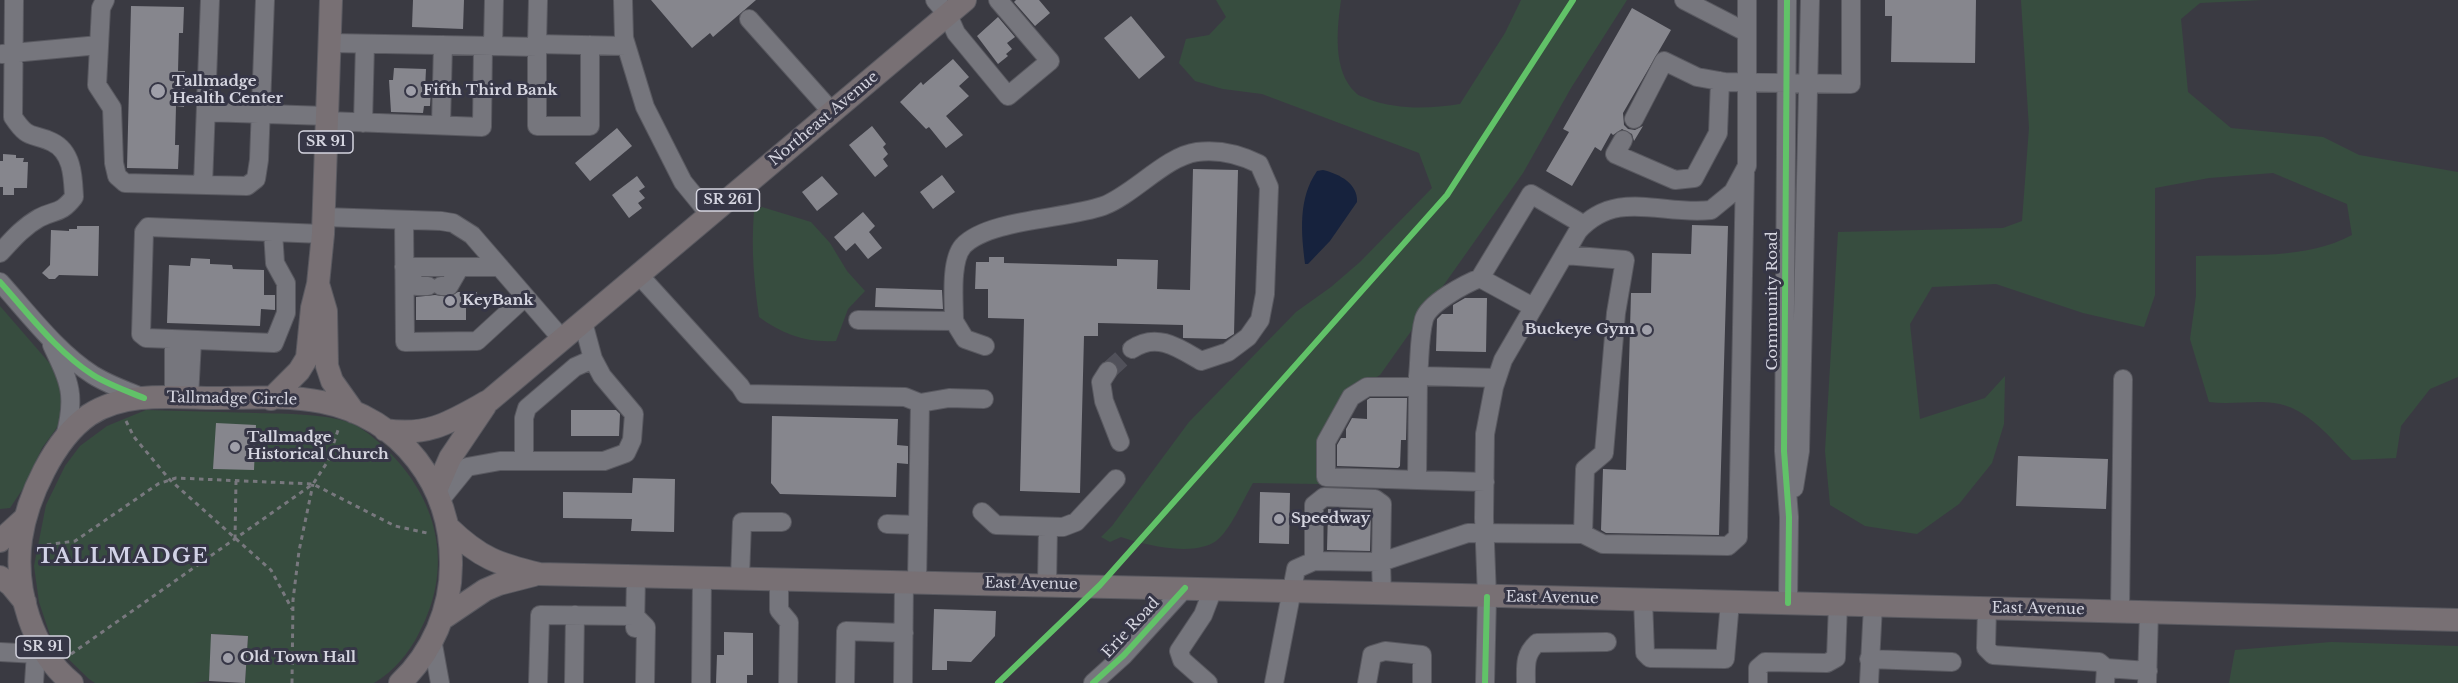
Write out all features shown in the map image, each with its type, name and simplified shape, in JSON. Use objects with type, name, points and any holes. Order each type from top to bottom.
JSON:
[{"type":"main road","name":"SR 91","points":[[272,399],[299,371],[307,358],[324,225],[332,0]]},
{"type":"main road","name":"Northeast Avenue","points":[[385,430],[413,433],[435,429],[490,400],[832,112],[941,7],[965,0]]},
{"type":"main road","name":"SR 91","points":[[318,284],[327,310],[327,366],[332,381],[350,411]]},
{"type":"main road","name":"Tallmadge Circle","points":[[72,683],[43,652],[26,603],[10,545],[25,518],[44,472],[65,437],[90,414],[118,403],[144,398],[181,398],[320,402],[350,411],[385,430],[413,453],[439,495],[450,531],[450,584],[437,629],[416,665],[400,683]]},
{"type":"main road","name":"Northeast Avenue","points":[[439,495],[459,441],[490,400]]},
{"type":"main road","name":"East Avenue","points":[[450,531],[487,558],[539,574]]},
{"type":"main road","name":"East Avenue","points":[[437,629],[485,590],[539,574],[1047,584],[2458,620]]},
{"type":"main road","points":[[0,577],[11,585],[26,603]]},
{"type":"street","points":[[0,253],[21,231],[40,217],[64,210],[74,197],[73,173],[65,153],[53,142],[34,137],[22,130],[13,117],[6,54],[14,0]]},
{"type":"street","points":[[105,0],[101,8],[97,85],[112,108],[114,163],[117,176],[125,183],[248,186],[256,179],[265,0]]},
{"type":"street","points":[[202,185],[210,0]]},
{"type":"street","points":[[206,112],[363,123],[482,127],[494,0]]},
{"type":"street","points":[[538,0],[537,126],[590,126],[590,45]]},
{"type":"street","points":[[623,0],[624,38],[645,107],[683,182],[710,215]]},
{"type":"street","points":[[941,7],[954,31],[1008,96],[1050,61],[998,0]]},
{"type":"street","points":[[1684,0],[1746,32]]},
{"type":"street","points":[[1485,683],[1487,597],[1485,434],[1503,360],[1584,225],[1601,212],[1616,207],[1711,210],[1733,192],[1747,166],[1747,0]]},
{"type":"street","name":"Community Road","points":[[1787,0],[1784,451],[1789,517],[1788,603]]},
{"type":"street","name":"Community Road","points":[[1789,517],[1800,451],[1810,0]]},
{"type":"street","points":[[1634,119],[1664,61],[1697,76],[1720,81],[1808,85],[1851,84],[1851,0]]},
{"type":"street","points":[[749,19],[832,112]]},
{"type":"street","points":[[330,43],[626,46]]},
{"type":"street","points":[[363,123],[365,44]]},
{"type":"street","points":[[6,54],[99,45]]},
{"type":"street","points":[[441,125],[443,45]]},
{"type":"street","points":[[1623,140],[1615,154],[1675,180],[1694,178],[1718,133],[1720,81]]},
{"type":"street","points":[[985,346],[965,339],[954,321],[955,258],[964,245],[978,236],[1014,223],[1081,213],[1105,206],[1181,156],[1198,152],[1236,153],[1259,164],[1269,187],[1265,294],[1260,320],[1248,337],[1228,352],[1201,361],[1174,345],[1159,340],[1140,344],[1132,349]]},
{"type":"street","points":[[1274,683],[1296,569],[1314,561],[1381,562],[1468,533],[1583,534],[1604,544],[1728,546],[1738,537],[1745,171]]},
{"type":"street","points":[[1417,480],[1418,382],[1424,317],[1461,285],[1480,278],[1531,194],[1584,225]]},
{"type":"street","points":[[404,220],[405,342],[477,341],[525,297]]},
{"type":"street","points":[[273,232],[275,263],[286,283],[286,313],[274,343],[146,338],[141,334],[144,232],[148,227],[273,232],[324,225],[404,220],[453,223],[472,235],[562,339]]},
{"type":"street","points":[[1565,255],[1625,260],[1616,313],[1604,453],[1585,469],[1583,534]]},
{"type":"street","points":[[404,267],[500,267]]},
{"type":"street","points":[[404,267],[417,286],[449,286],[460,267]]},
{"type":"street","points":[[639,275],[745,394],[905,397],[920,403],[949,398],[984,399]]},
{"type":"street","points":[[1480,278],[1533,307]]},
{"type":"street","points":[[0,282],[48,335],[92,375],[144,398]]},
{"type":"street","points":[[858,320],[954,321]]},
{"type":"street","points":[[439,495],[466,466],[500,461],[604,461],[626,453],[632,440],[634,414],[602,376],[593,359],[584,322]]},
{"type":"street","points":[[48,335],[71,391],[70,413],[65,437]]},
{"type":"street","points":[[181,398],[183,340]]},
{"type":"street","points":[[524,461],[524,418],[527,408],[575,367],[593,359]]},
{"type":"street","points":[[1108,371],[1101,382],[1104,400],[1120,442]]},
{"type":"street","points":[[1485,482],[1326,477],[1326,442],[1351,397],[1367,387],[1497,378]]},
{"type":"street","points":[[2120,611],[2123,379]]},
{"type":"street","points":[[903,683],[904,633],[918,525],[920,403]]},
{"type":"street","points":[[982,512],[996,525],[1063,527],[1076,522],[1116,479]]},
{"type":"street","points":[[1314,561],[1314,505],[1324,497],[1375,499],[1382,504],[1382,594]]},
{"type":"street","points":[[740,578],[742,522],[782,522]]},
{"type":"street","points":[[887,525],[918,525]]},
{"type":"street","points":[[1047,584],[1048,527]]},
{"type":"street","points":[[634,683],[636,576]]},
{"type":"street","points":[[701,683],[702,578]]},
{"type":"street","points":[[778,579],[779,610],[789,622],[788,683]]},
{"type":"street","name":"Erie Road","points":[[1094,683],[1124,655],[1185,588]]},
{"type":"street","points":[[1208,683],[1182,660],[1179,651],[1203,615],[1213,589]]},
{"type":"street","points":[[1643,599],[1645,652],[1650,658],[1725,659],[1730,602]]},
{"type":"street","points":[[1758,683],[1758,668],[1765,662],[1827,663],[1836,658],[1838,604]]},
{"type":"street","points":[[1869,683],[1873,605]]},
{"type":"street","points":[[1988,608],[1986,648],[1993,655],[2099,662],[2105,675],[2147,677],[2149,612]]},
{"type":"street","points":[[538,683],[540,615],[575,615],[635,616],[646,627],[645,683]]},
{"type":"street","points":[[574,683],[575,615]]},
{"type":"street","points":[[437,629],[440,683]]},
{"type":"street","points":[[845,683],[846,631],[904,633]]},
{"type":"street","points":[[1526,683],[1526,658],[1537,643],[1607,642]]},
{"type":"street","points":[[1367,683],[1372,655],[1385,651],[1422,655],[1422,683]]},
{"type":"street","points":[[0,652],[43,652],[34,683]]},
{"type":"street","points":[[1869,659],[1952,662]]},
{"type":"path","points":[[118,403],[134,437],[170,480],[271,570],[292,609]]},
{"type":"path","points":[[292,683],[292,609],[299,551],[313,484],[328,461],[350,411]]},
{"type":"path","points":[[10,545],[75,541],[158,484],[176,478],[313,484],[395,526],[418,532],[450,531]]},
{"type":"path","points":[[235,539],[236,480]]},
{"type":"path","points":[[43,652],[235,539],[313,484]]},
{"type":"green space","points":[[1216,0],[1341,0],[1338,49],[1348,84],[1358,95],[1379,103],[1425,108],[1460,104],[1505,33],[1521,0],[1627,0],[1571,88],[1523,173],[1380,375],[1353,391],[1331,418],[1320,484],[1253,483],[1226,530],[1216,541],[1206,546],[1169,548],[1121,537],[1110,542],[1101,537],[1112,526],[1189,422],[1296,312],[1331,287],[1360,262],[1432,188],[1419,153],[1262,94],[1223,89],[1195,81],[1179,63],[1186,39],[1209,35],[1226,17]]},
{"type":"green space","points":[[2021,0],[2262,0],[2200,3],[2181,19],[2188,92],[2231,128],[2323,137],[2359,155],[2458,172],[2458,377],[2430,389],[2401,426],[2396,458],[2352,460],[2317,425],[2297,410],[2286,406],[2266,402],[2209,402],[2190,339],[2196,296],[2196,256],[2296,252],[2315,249],[2352,235],[2347,204],[2273,173],[2209,178],[2155,188],[2155,295],[2144,327],[2083,313],[1996,284],[1932,287],[1910,324],[1920,419],[1985,398],[2005,376],[2004,424],[1992,463],[1959,504],[1917,534],[1865,526],[1830,505],[1825,451],[1838,232],[2003,228],[2022,221],[2029,128]]},
{"type":"green space","points":[[762,207],[811,222],[830,243],[847,271],[865,291],[848,309],[836,341],[795,336],[759,317],[753,226],[754,212]]},
{"type":"green space","points":[[0,306],[52,366],[64,389],[61,422],[42,448],[24,487],[10,508],[0,509]]},
{"type":"green space","points":[[146,410],[293,414],[333,418],[360,428],[391,454],[408,473],[421,494],[436,539],[438,562],[436,585],[430,609],[415,640],[394,667],[374,683],[245,683],[248,636],[212,634],[209,681],[95,683],[53,644],[39,602],[34,566],[46,505],[65,466],[80,446],[107,426]]},
{"type":"green space","points":[[2331,642],[2458,646],[2458,683],[2229,683],[2235,650]]},
{"type":"water","points":[[1323,170],[1347,181],[1357,196],[1357,202],[1330,241],[1308,264],[1305,264],[1302,228],[1304,204],[1311,181],[1317,171]]},
{"type":"building","points":[[413,0],[464,0],[463,29],[412,27]]},
{"type":"building","points":[[651,0],[756,0],[713,37],[710,33],[692,48]]},
{"type":"building","points":[[1016,0],[1039,0],[1050,13],[1035,26],[1014,2]]},
{"type":"building","points":[[1885,0],[1976,0],[1975,63],[1891,62],[1892,16],[1885,16]]},
{"type":"building","points":[[131,6],[184,7],[183,33],[179,33],[178,71],[185,71],[184,107],[176,106],[175,145],[179,145],[178,169],[127,168]]},
{"type":"building","points":[[1632,8],[1671,30],[1623,113],[1624,125],[1628,129],[1635,130],[1643,126],[1634,141],[1632,134],[1622,129],[1613,135],[1611,133],[1601,151],[1595,147],[1572,186],[1546,171],[1569,132],[1563,129]]},
{"type":"building","points":[[1131,16],[1165,57],[1139,79],[1104,38]]},
{"type":"building","points":[[998,17],[1015,37],[1007,43],[1012,49],[1006,54],[1008,56],[998,64],[977,36]]},
{"type":"building","points":[[953,59],[969,77],[959,86],[969,96],[946,116],[963,135],[946,148],[929,127],[926,129],[900,102],[921,82],[923,85]]},
{"type":"building","points":[[394,68],[426,69],[425,90],[431,90],[430,106],[424,106],[423,113],[391,112],[389,80],[393,80]]},
{"type":"building","points":[[872,126],[886,144],[883,147],[888,154],[883,159],[888,166],[875,177],[849,145]]},
{"type":"building","points":[[617,128],[632,146],[590,181],[575,163]]},
{"type":"building","points":[[3,154],[16,155],[16,158],[24,158],[23,162],[28,162],[27,188],[14,188],[14,195],[3,195],[3,187],[0,187],[0,161],[3,161]]},
{"type":"building","points":[[1193,169],[1238,170],[1234,334],[1226,339],[1183,338],[1183,325],[1098,323],[1098,336],[1084,336],[1080,493],[1020,491],[1024,319],[988,318],[988,289],[975,289],[976,262],[989,262],[989,257],[1004,257],[1004,263],[1117,266],[1117,259],[1158,260],[1157,289],[1190,290]]},
{"type":"building","points":[[942,175],[955,192],[933,209],[920,192]]},
{"type":"building","points":[[637,176],[645,187],[639,191],[645,198],[638,203],[642,208],[629,218],[612,195]]},
{"type":"building","points":[[822,176],[838,194],[817,211],[802,192]]},
{"type":"building","points":[[863,212],[875,226],[869,232],[882,248],[868,259],[855,243],[846,251],[834,237]]},
{"type":"building","points":[[1692,225],[1728,226],[1719,535],[1606,533],[1601,530],[1603,469],[1626,470],[1631,293],[1651,293],[1652,253],[1691,254]]},
{"type":"building","points":[[77,226],[99,226],[98,276],[59,275],[55,279],[49,279],[42,273],[50,265],[51,230],[69,231],[69,229],[77,229]]},
{"type":"building","points":[[191,258],[210,259],[210,264],[232,265],[233,269],[264,270],[264,295],[275,295],[275,310],[261,309],[260,326],[167,323],[169,265],[190,266]]},
{"type":"building","points":[[876,288],[942,290],[943,309],[875,307]]},
{"type":"building","name":"KeyBank","points":[[458,292],[477,292],[478,307],[466,307],[466,320],[416,320],[416,297],[435,295],[449,297]]},
{"type":"building","points":[[1465,298],[1487,298],[1486,352],[1436,351],[1437,319],[1442,314],[1453,314],[1453,305]]},
{"type":"building","points":[[1370,398],[1407,398],[1406,440],[1401,440],[1400,466],[1398,468],[1337,466],[1337,445],[1341,438],[1346,438],[1346,429],[1352,418],[1367,419],[1367,400]]},
{"type":"building","points":[[571,410],[616,410],[620,414],[619,436],[571,436]]},
{"type":"building","points":[[772,416],[898,419],[897,445],[908,446],[908,464],[897,463],[896,497],[780,494],[771,483]]},
{"type":"building","name":"Tallmadge Historical Church","points":[[216,423],[256,425],[254,470],[213,469]]},
{"type":"building","points":[[2018,456],[2108,459],[2106,509],[2016,506]]},
{"type":"building","points":[[633,478],[675,479],[674,532],[631,531],[632,519],[563,518],[563,492],[632,493]]},
{"type":"building","points":[[1260,492],[1290,493],[1289,544],[1259,543]]},
{"type":"building","points":[[1328,509],[1371,510],[1370,551],[1327,550]]},
{"type":"building","points":[[934,609],[996,611],[995,636],[971,662],[947,661],[947,670],[932,670]]},
{"type":"building","points":[[724,632],[753,633],[753,675],[747,675],[747,683],[716,683],[717,655],[724,655]]},
{"type":"building","name":"Old Town Hall","points":[[211,634],[248,636],[245,683],[209,681]]},
{"type":"tunnel","points":[[1108,371],[1132,349]]},
{"type":"cycle path","points":[[998,683],[1100,585],[1447,195],[1573,0]]},
{"type":"cycle path","points":[[1787,0],[1784,451],[1789,517],[1788,603]]},
{"type":"cycle path","points":[[0,282],[44,332],[80,366],[105,382],[144,398]]},
{"type":"cycle path","points":[[1093,683],[1124,655],[1185,588]]},
{"type":"cycle path","points":[[1485,683],[1487,597]]},
{"type":"place","name":"Tallmadge Health Center","points":[[158,91]]},
{"type":"place","name":"Fifth Third Bank","points":[[411,91]]},
{"type":"place","name":"KeyBank","points":[[450,301]]},
{"type":"place","name":"Buckeye Gym","points":[[1647,330]]},
{"type":"place","name":"Tallmadge Historical Church","points":[[235,447]]},
{"type":"place","name":"Speedway","points":[[1279,519]]},
{"type":"place","name":"Old Town Hall","points":[[228,658]]},
{"type":"district","name":"TALLMADGE","points":[[123,557]]}]
